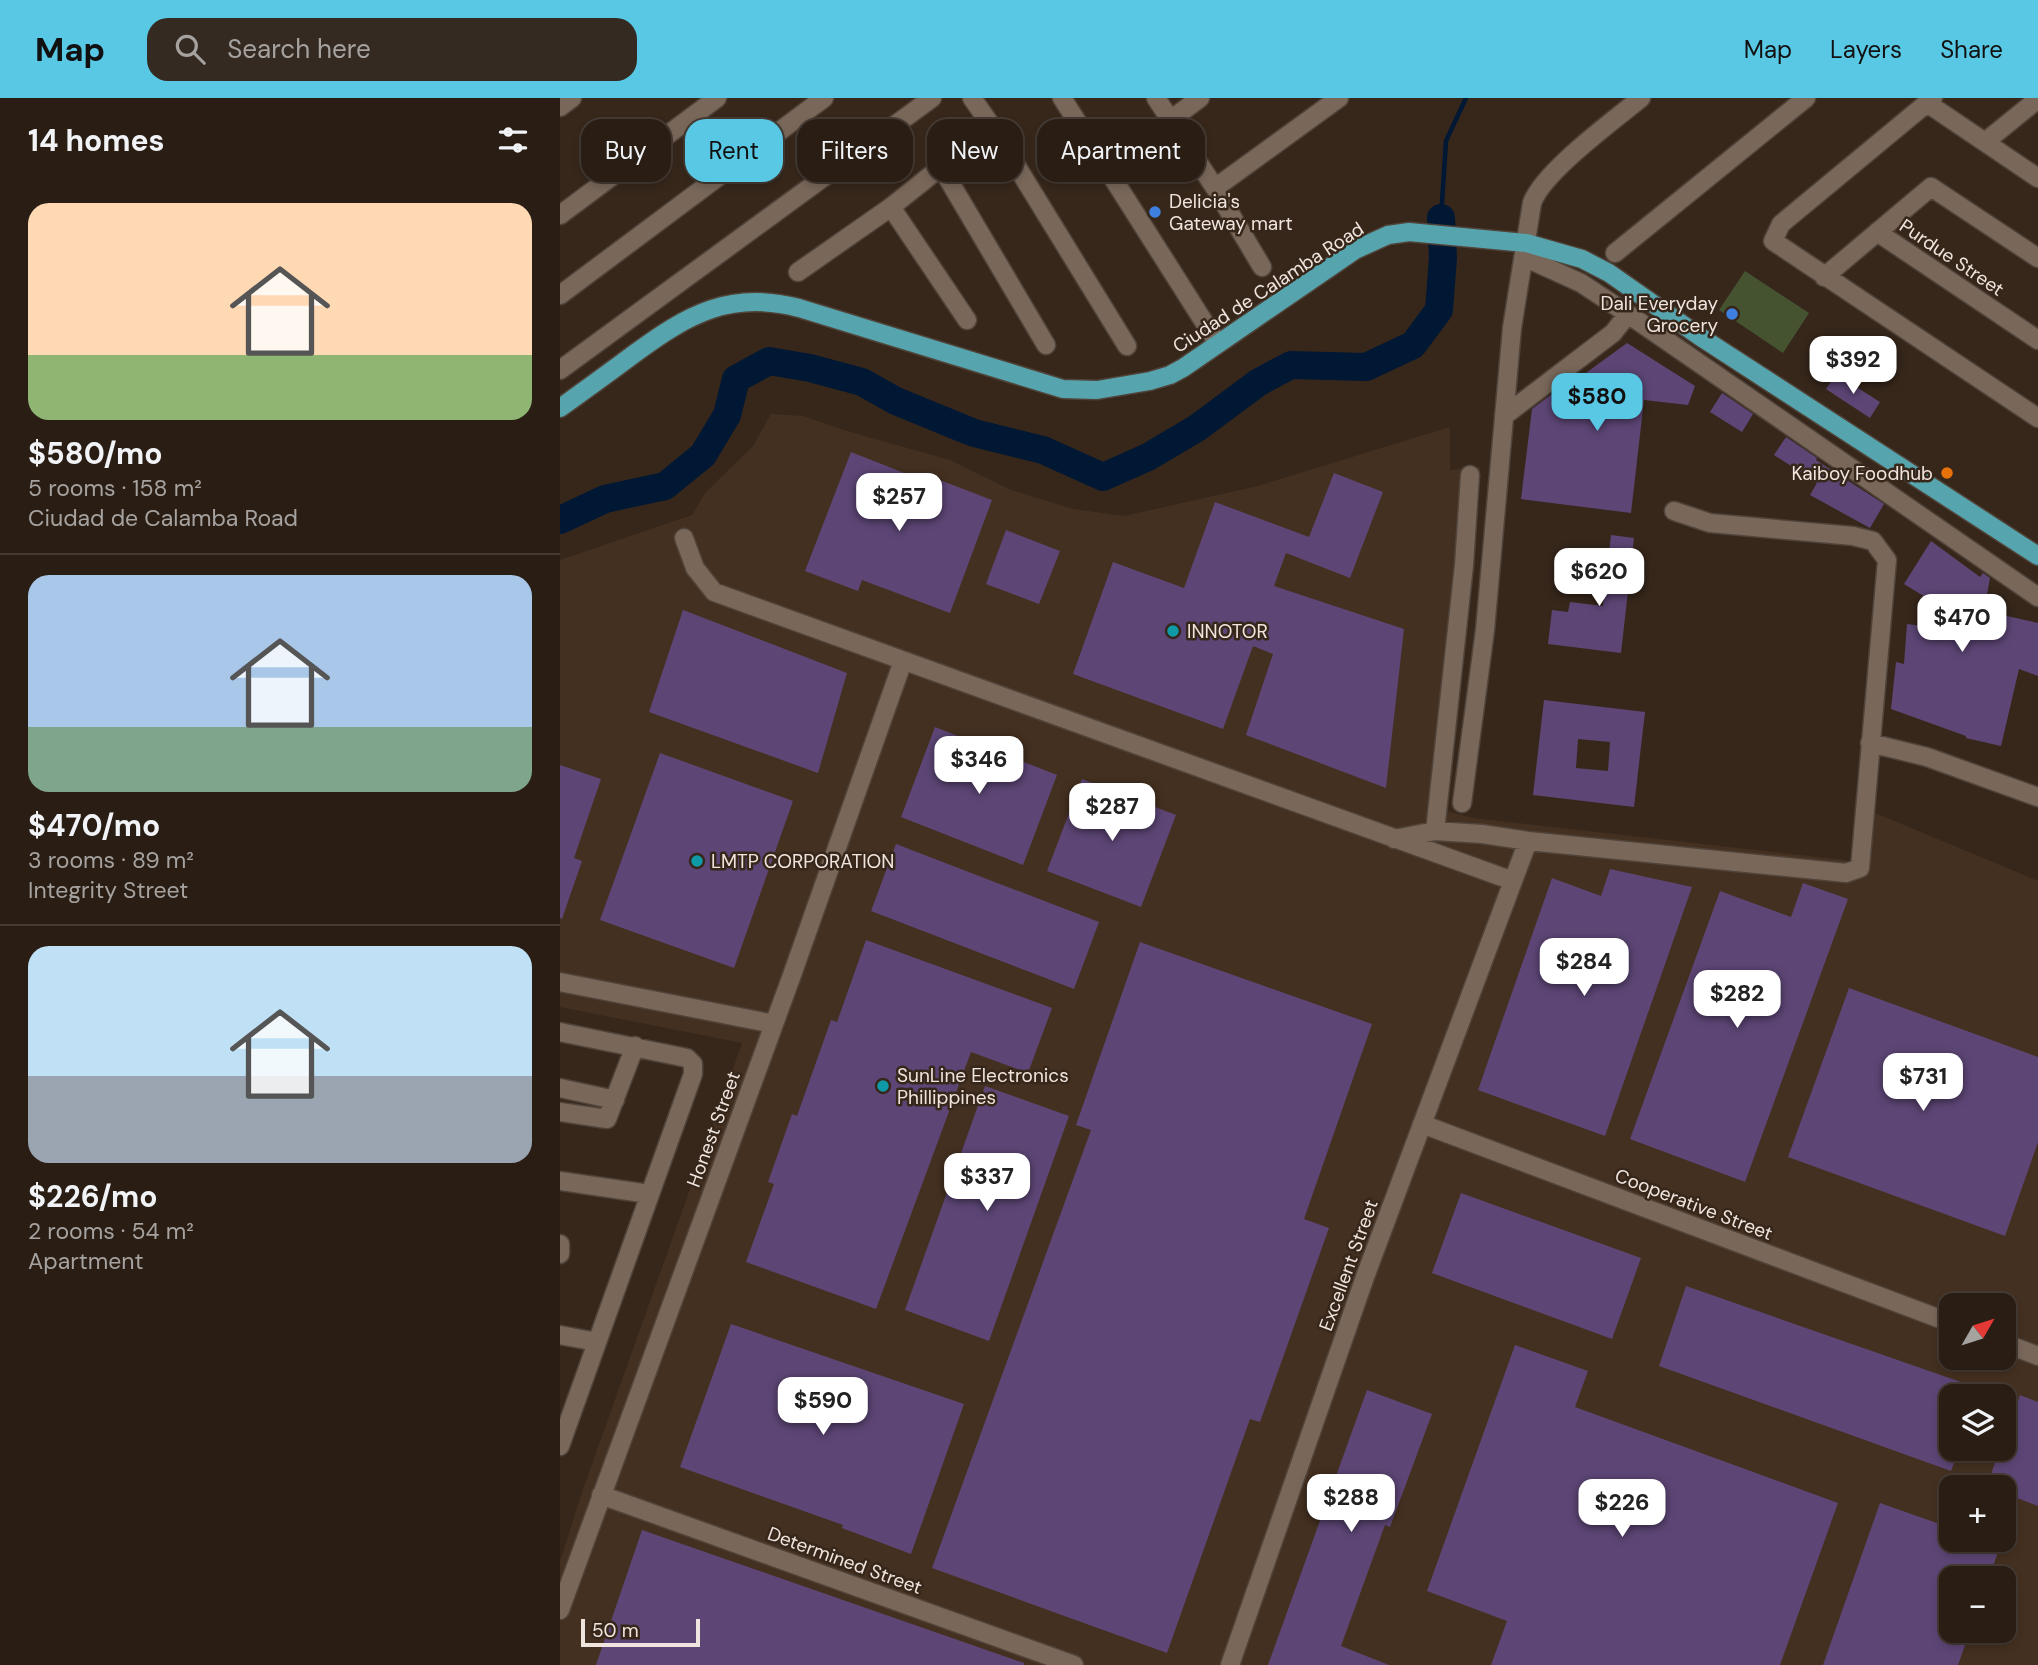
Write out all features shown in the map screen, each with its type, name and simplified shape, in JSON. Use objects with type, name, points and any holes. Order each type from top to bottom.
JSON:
[{"type":"main road","name":"Ciudad de Calamba Road","points":[[560,408],[667,330],[709,309],[760,301],[792,306],[1063,389],[1097,390],[1150,381],[1183,368],[1355,250],[1388,235],[1409,232],[1492,239],[1525,250],[1582,259],[1609,272],[1699,336],[2038,556]]},
{"type":"street","points":[[560,107],[572,98]]},
{"type":"street","points":[[560,215],[717,98]]},
{"type":"street","points":[[560,295],[824,98]]},
{"type":"street","points":[[560,370],[932,98]]},
{"type":"street","points":[[972,98],[987,119]]},
{"type":"street","points":[[1062,98],[1218,344]]},
{"type":"street","points":[[1156,98],[1168,119]]},
{"type":"street","points":[[1172,119],[1200,98]]},
{"type":"street","points":[[1215,188],[1339,98]]},
{"type":"street","points":[[1462,803],[1481,663],[1512,328],[1532,203],[1543,182],[1641,98]]},
{"type":"street","points":[[1615,253],[1806,98]]},
{"type":"street","points":[[1985,142],[2038,99]]},
{"type":"street","points":[[2038,178],[1930,100],[1781,224],[1773,241],[2038,418]]},
{"type":"street","points":[[1205,173],[1262,267]]},
{"type":"street","points":[[1023,177],[1127,346]]},
{"type":"street","points":[[798,272],[891,207],[927,178]]},
{"type":"street","points":[[950,182],[1046,345]]},
{"type":"street","points":[[1824,277],[1931,187],[2038,258]]},
{"type":"street","points":[[891,207],[967,320]]},
{"type":"street","name":"Purdue Street","points":[[1877,232],[2038,340]]},
{"type":"street","points":[[1525,250],[1628,314],[2038,597]]},
{"type":"street","points":[[1504,416],[1614,333],[1628,314]]},
{"type":"street","points":[[1435,831],[1464,565],[1470,475]]},
{"type":"street","points":[[1394,839],[1435,831],[1846,873],[1860,868],[1887,560],[1873,541],[1853,536],[1710,523],[1674,511]]},
{"type":"street","points":[[684,538],[695,568],[715,592],[1513,881]]},
{"type":"street","name":"Honest Street","points":[[560,1610],[774,1024],[903,660]]},
{"type":"street","points":[[1870,743],[1927,757],[2038,797]]},
{"type":"street","name":"Excellent Street","points":[[1230,1665],[1365,1277],[1528,841]]},
{"type":"street","points":[[560,982],[774,1024]]},
{"type":"street","points":[[560,1032],[687,1058],[693,1064],[694,1074],[560,1447]]},
{"type":"street","points":[[560,1112],[607,1119],[635,1046]]},
{"type":"street","points":[[560,1088],[615,1100]]},
{"type":"street","name":"Cooperative Street","points":[[1422,1124],[1939,1318]]},
{"type":"street","points":[[560,1181],[649,1194]]},
{"type":"street","points":[[560,1244],[560,1254]]},
{"type":"street","points":[[560,1335],[597,1342]]},
{"type":"street","points":[[2016,1348],[2038,1356]]},
{"type":"street","name":"Determined Street","points":[[601,1495],[1074,1665]]},
{"type":"shaded area","points":[[771,414],[803,416],[950,460],[1011,490],[1073,509],[1124,516],[1258,486],[1450,427],[1450,470],[1480,467],[1447,811],[1473,818],[1845,860],[1863,872],[1875,813],[2038,881],[2038,1665],[560,1665],[560,1562],[581,1495],[742,1043],[560,1007],[560,560],[692,515],[705,493],[753,446]]},
{"type":"green space","points":[[1745,271],[1809,313],[1783,353],[1719,310]]},
{"type":"building","points":[[1627,343],[1695,386],[1688,405],[1644,400],[1631,513],[1521,499],[1532,409],[1552,394],[1568,396],[1579,378]]},
{"type":"building","points":[[1836,374],[1880,402],[1870,418],[1826,389]]},
{"type":"building","points":[[1722,393],[1753,414],[1742,432],[1710,412]]},
{"type":"building","points":[[1786,437],[1884,504],[1870,528],[1810,495],[1817,483],[1774,455]]},
{"type":"building","points":[[851,452],[922,480],[924,474],[992,500],[950,613],[862,580],[858,591],[805,571]]},
{"type":"building","points":[[1334,473],[1383,492],[1350,578],[1286,553],[1274,586],[1404,629],[1386,788],[1246,735],[1273,654],[1253,646],[1223,729],[1073,674],[1113,562],[1184,588],[1215,502],[1309,537]]},
{"type":"building","points":[[1006,530],[1060,551],[1039,604],[986,584]]},
{"type":"building","points":[[1611,535],[1634,538],[1621,653],[1548,644],[1552,610],[1568,612],[1570,602],[1603,606]]},
{"type":"building","points":[[1931,541],[1980,577],[1983,573],[1990,578],[1984,611],[2038,623],[2038,676],[2019,669],[2001,746],[1966,738],[1891,709],[1896,662],[1904,664],[1907,624],[1939,628],[1940,606],[1904,584]]},
{"type":"building","points":[[683,610],[847,673],[818,773],[649,712]]},
{"type":"building","points":[[1544,700],[1645,712],[1634,807],[1533,795]],"holes":[[[1578,739],[1610,742],[1608,771],[1576,768]]]},
{"type":"building","points":[[935,727],[1057,775],[1023,865],[901,817]]},
{"type":"building","name":"LMTP CORPORATION","points":[[660,753],[793,801],[734,968],[600,920]]},
{"type":"building","points":[[560,765],[601,779],[574,858],[582,861],[562,919],[560,918]]},
{"type":"building","points":[[1082,779],[1176,815],[1141,907],[1047,871]]},
{"type":"building","points":[[896,844],[1099,922],[1074,989],[871,911]]},
{"type":"building","points":[[1610,869],[1692,887],[1605,1136],[1478,1090],[1552,878],[1601,896]]},
{"type":"building","points":[[1803,883],[1848,899],[1745,1182],[1630,1139],[1720,891],[1791,917]]},
{"type":"building","points":[[866,940],[1052,1008],[1028,1073],[971,1052],[876,1309],[746,1262],[774,1184],[768,1182],[792,1114],[797,1116],[831,1020],[837,1022]]},
{"type":"building","points":[[1140,942],[1372,1024],[1304,1219],[1329,1228],[1260,1422],[1250,1419],[1167,1653],[932,1568],[1091,1130],[1076,1125]]},
{"type":"building","points":[[1849,988],[2038,1057],[2038,1142],[2005,1236],[1788,1157]]},
{"type":"building","points":[[985,1086],[1069,1116],[989,1341],[905,1310]]},
{"type":"building","points":[[1461,1193],[1641,1258],[1612,1339],[1432,1273]]},
{"type":"building","points":[[1686,1286],[1967,1384],[1939,1384],[1939,1461],[1955,1461],[1951,1471],[1659,1366]]},
{"type":"building","points":[[731,1324],[964,1404],[911,1554],[842,1528],[843,1525],[680,1467]]},
{"type":"building","points":[[1515,1345],[1588,1371],[1575,1407],[1838,1503],[1780,1665],[1491,1665],[1507,1621],[1427,1591]]},
{"type":"building","points":[[1367,1390],[1432,1414],[1390,1527],[1385,1525],[1341,1646],[1389,1665],[1268,1665]]},
{"type":"building","points":[[2020,1395],[2038,1402],[2038,1506],[2016,1498],[2016,1475],[1991,1475],[1996,1461],[2016,1461],[2016,1406]]},
{"type":"building","points":[[1880,1503],[1939,1524],[1939,1552],[1998,1552],[1993,1566],[1939,1566],[1939,1643],[1966,1643],[1958,1665],[1823,1665]]},
{"type":"building","points":[[642,1530],[1024,1663],[1024,1665],[596,1665]]},
{"type":"waterway","points":[[1441,218],[1446,141],[1466,98]]},
{"type":"waterway","points":[[560,520],[605,499],[665,486],[703,455],[727,415],[736,379],[769,361],[810,368],[862,382],[896,401],[974,433],[1043,450],[1103,477],[1148,457],[1197,428],[1259,382],[1291,365],[1366,367],[1413,345],[1439,310],[1443,258],[1441,218]]},
{"type":"place","name":"Delicia's Gateway mart","points":[[1155,212]]},
{"type":"place","name":"Dali Everyday Grocery","points":[[1732,314]]},
{"type":"place","name":"Kaiboy Foodhub","points":[[1947,473]]},
{"type":"place","name":"INNOTOR","points":[[1173,631]]},
{"type":"place","name":"LMTP CORPORATION","points":[[697,861]]},
{"type":"place","name":"SunLine Electronics Phillippines","points":[[883,1086]]}]
